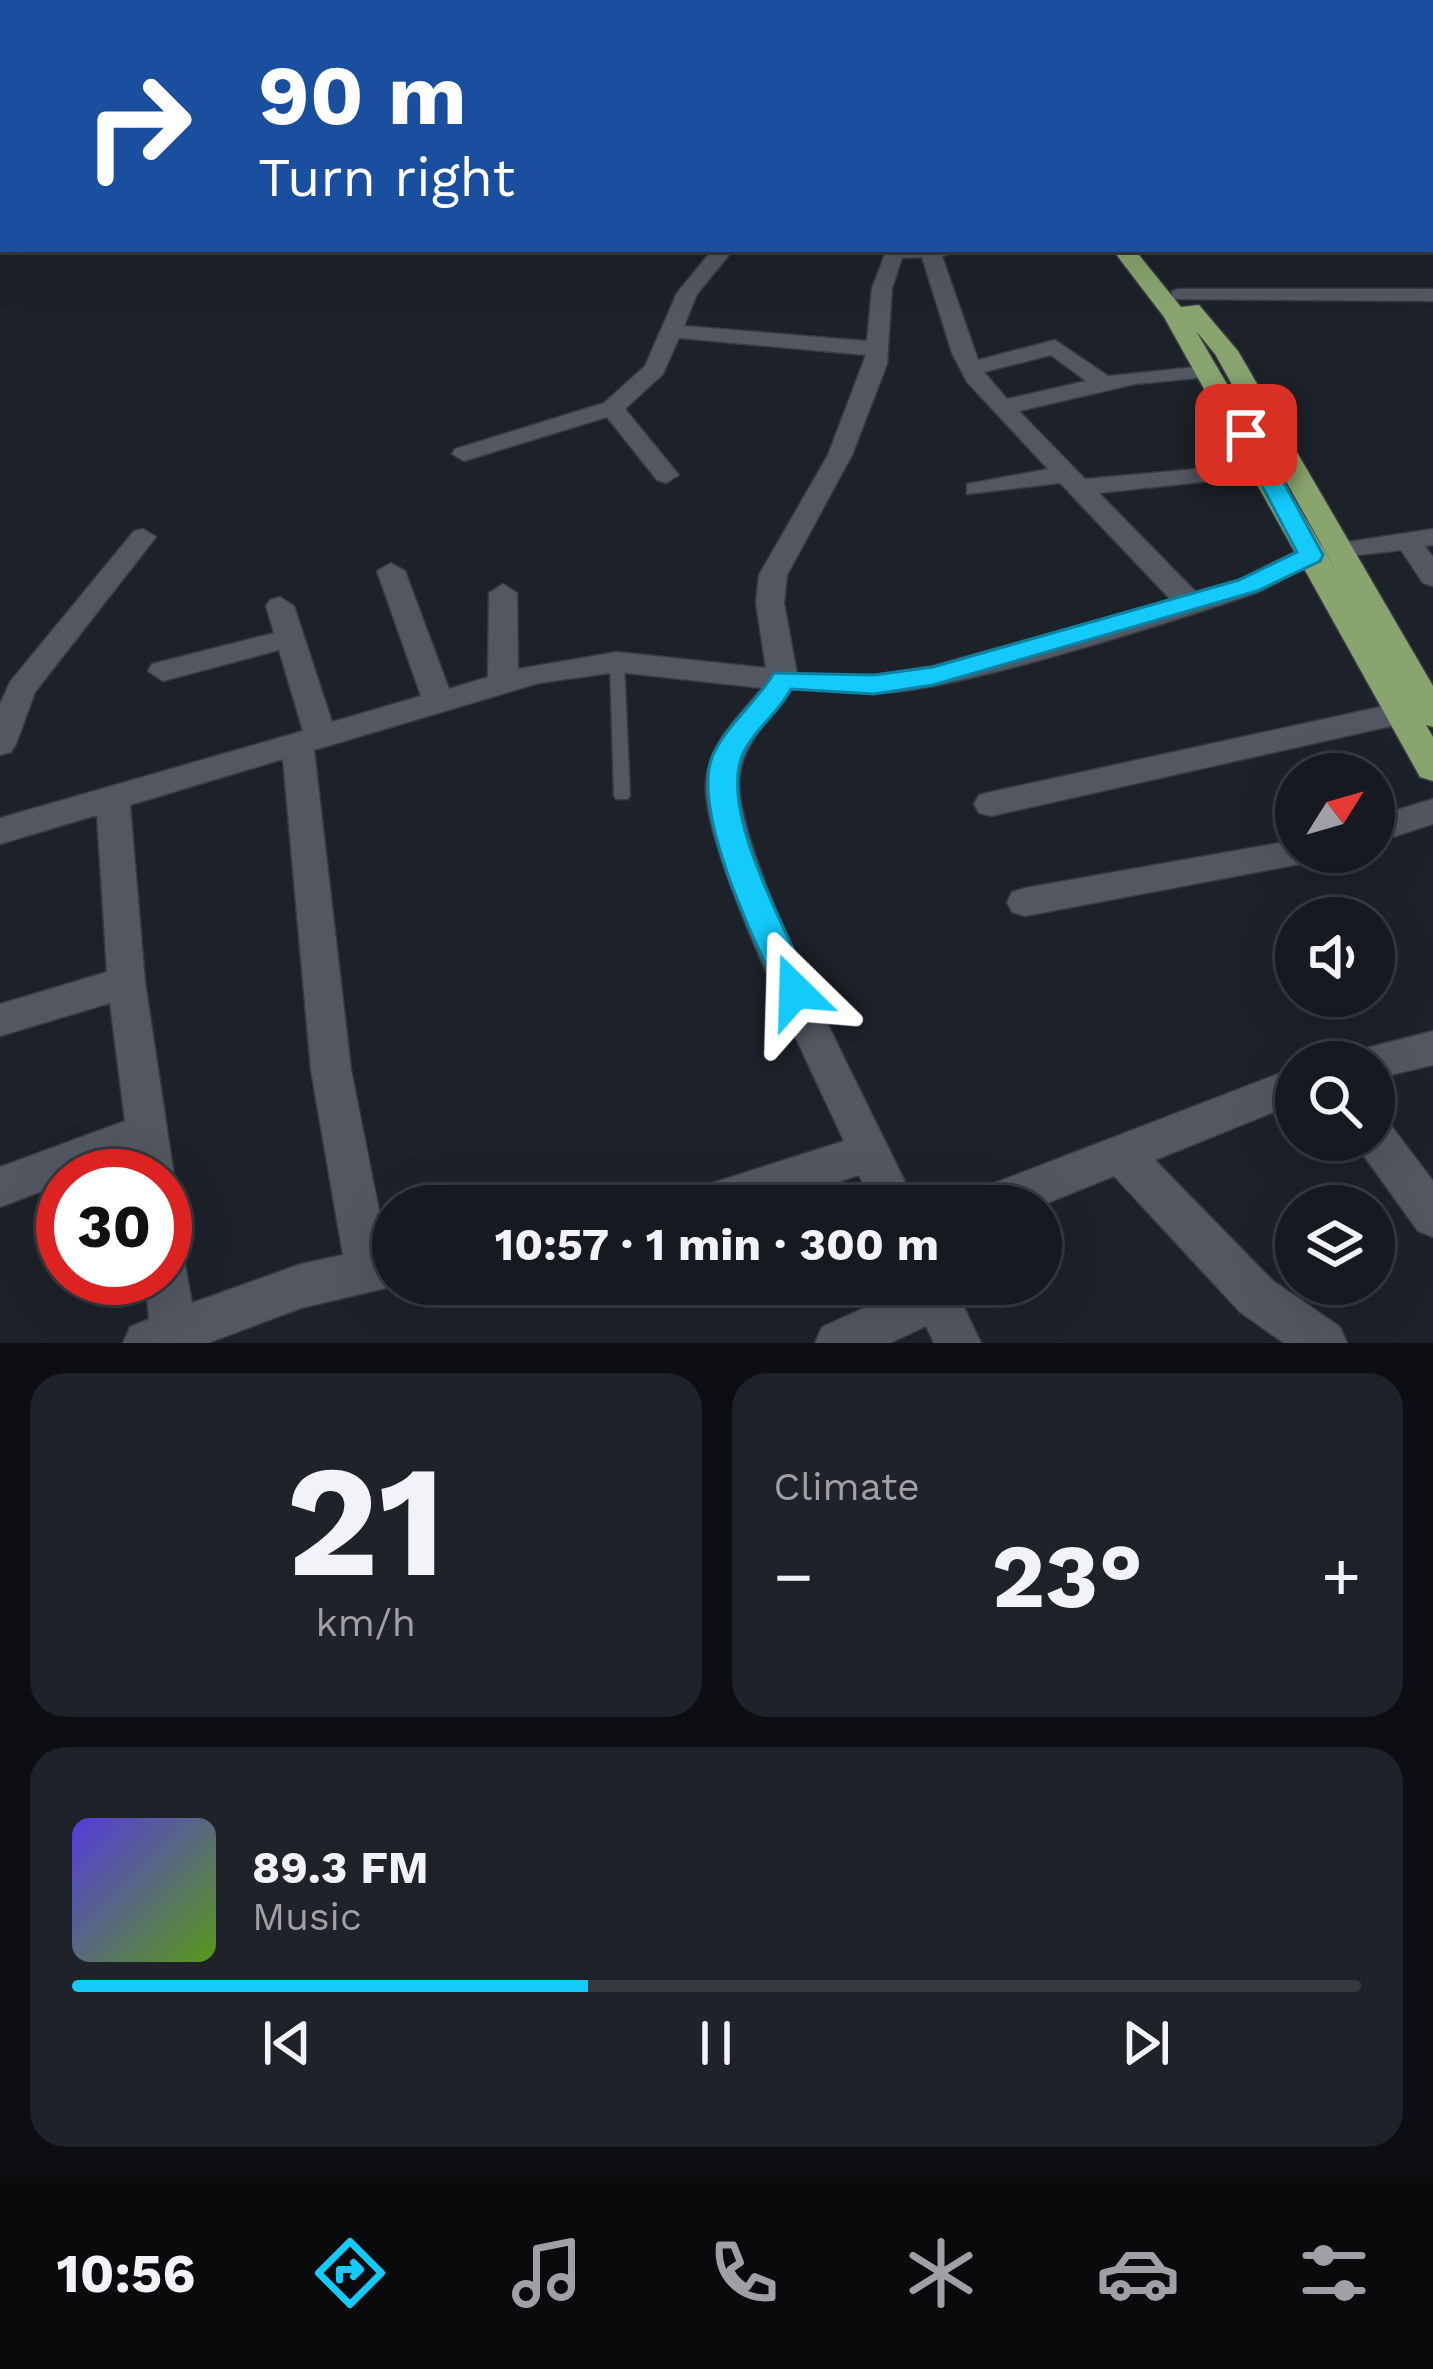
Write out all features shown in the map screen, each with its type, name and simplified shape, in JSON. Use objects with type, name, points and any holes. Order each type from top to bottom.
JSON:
[{"type":"highway","points":[[1126,252],[1163,296],[1266,467],[1326,553],[1422,673],[1433,715]]},
{"type":"highway","points":[[1143,252],[1226,352],[1326,553],[1398,714],[1433,768]]},
{"type":"street","points":[[464,454],[612,408],[655,368],[687,293],[721,252]]},
{"type":"street","points":[[885,1185],[812,1032],[727,825],[722,783],[727,758],[783,680],[770,603],[773,574],[840,455],[878,349],[882,288],[893,252]]},
{"type":"street","points":[[931,252],[971,369],[999,408],[1190,602]]},
{"type":"street","points":[[1179,295],[1433,295]]},
{"type":"street","points":[[672,331],[878,349]]},
{"type":"street","points":[[971,369],[1055,347],[1103,383]]},
{"type":"street","points":[[999,408],[1103,383],[1208,370]]},
{"type":"street","points":[[612,408],[666,476]]},
{"type":"street","points":[[976,489],[1266,467]]},
{"type":"street","points":[[0,744],[21,689],[143,537]]},
{"type":"street","points":[[874,684],[933,676],[1248,586],[1326,553],[1420,539],[1433,577]]},
{"type":"street","points":[[392,571],[438,700]]},
{"type":"street","points":[[503,592],[503,682]]},
{"type":"street","points":[[280,606],[309,742],[331,1070],[372,1232]]},
{"type":"street","points":[[163,671],[290,638]]},
{"type":"street","points":[[0,831],[503,682],[616,662],[783,680]]},
{"type":"street","points":[[991,804],[1398,714]]},
{"type":"street","points":[[112,799],[126,982],[149,1149]]},
{"type":"street","points":[[1395,823],[1433,811]]},
{"type":"street","points":[[1025,902],[1275,857]]},
{"type":"street","points":[[0,1020],[126,982]]},
{"type":"street","points":[[1395,1057],[1433,1048]]},
{"type":"street","points":[[1042,1185],[1275,1093]]},
{"type":"street","points":[[0,1187],[147,1132]]},
{"type":"street","points":[[766,1185],[870,1151]]},
{"type":"street","points":[[1120,1154],[1256,1296],[1324,1343]]},
{"type":"street","points":[[1392,1161],[1433,1216]]},
{"type":"street","points":[[165,1305],[165,1340],[301,1286],[372,1270]]},
{"type":"street","points":[[838,1343],[907,1305]]},
{"type":"street","points":[[939,1305],[958,1343]]},
{"type":"lane","points":[[616,662],[622,795]]},
{"type":"lane","points":[[783,680],[874,684]]},
{"type":"route","points":[[795,991],[727,825],[722,783],[727,758],[743,729],[768,706],[783,680],[874,684],[933,676],[1248,586],[1311,555],[1246,435]]}]
